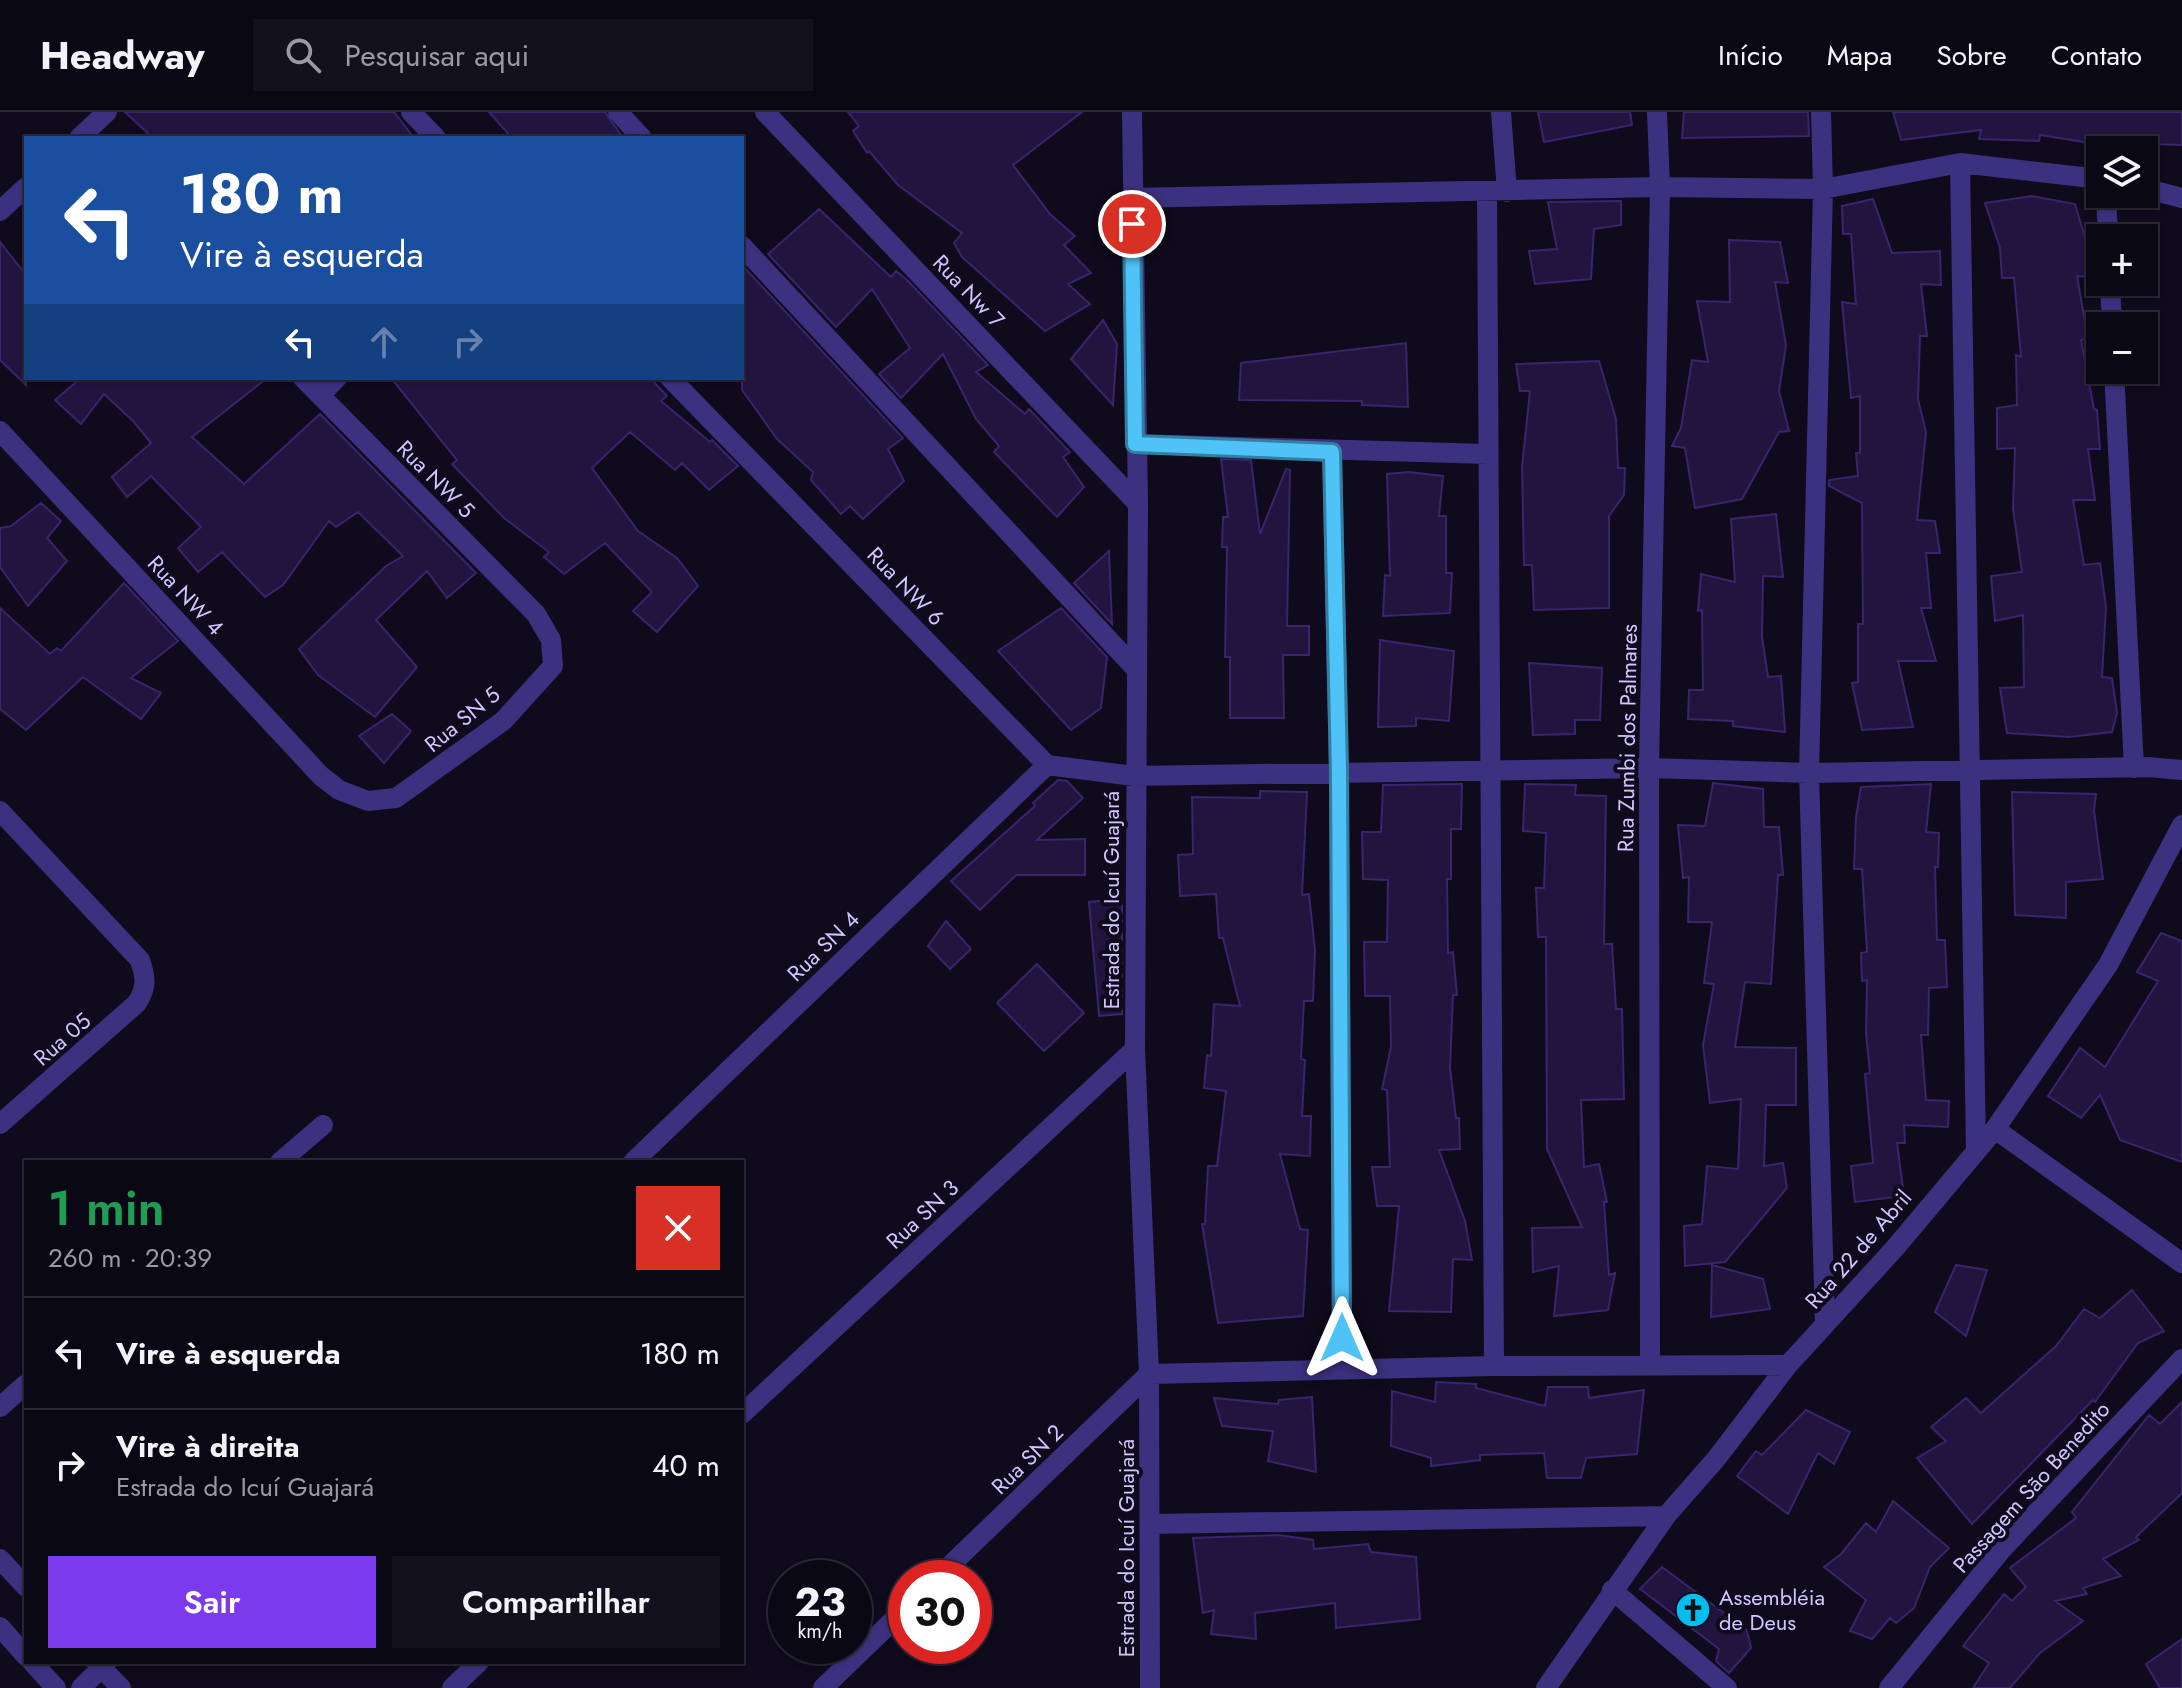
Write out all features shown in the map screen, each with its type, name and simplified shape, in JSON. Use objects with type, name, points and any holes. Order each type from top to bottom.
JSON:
[{"type":"street","points":[[81,136],[107,112]]},
{"type":"street","points":[[411,112],[434,136]]},
{"type":"street","points":[[618,112],[640,136]]},
{"type":"street","name":"Rua Nw 7","points":[[765,112],[1138,504]]},
{"type":"street","points":[[1118,112],[1132,120]]},
{"type":"street","points":[[1494,1366],[1488,454],[1501,112]]},
{"type":"street","name":"Rua Zumbi dos Palmares","points":[[1650,1365],[1649,768],[1660,187],[1657,112]]},
{"type":"street","points":[[1821,112],[1823,189],[1809,773],[1825,1323]]},
{"type":"street","name":"Estrada do Icuí Guajará","points":[[1132,120],[1138,504],[1134,776],[1135,1049],[1149,1374],[1150,1688]]},
{"type":"street","points":[[1132,198],[1660,187],[1823,189],[1960,163],[2086,177]]},
{"type":"street","points":[[1960,163],[1976,1151]]},
{"type":"street","points":[[0,211],[24,189]]},
{"type":"street","points":[[2158,192],[2182,198]]},
{"type":"street","points":[[744,248],[1135,668]]},
{"type":"street","name":"Rua NW 5","points":[[305,380],[536,614]]},
{"type":"street","points":[[320,395],[335,380]]},
{"type":"street","name":"Rua NW 6","points":[[672,380],[1047,765]]},
{"type":"street","points":[[2115,384],[2134,768]]},
{"type":"street","name":"Rua NW 4","points":[[0,431],[321,776],[339,790]]},
{"type":"street","points":[[1135,444],[1332,452],[1488,454]]},
{"type":"street","points":[[1332,452],[1339,772],[1342,1370]]},
{"type":"street","name":"Rua SN 5","points":[[339,790],[368,801],[396,798],[503,721],[553,666],[551,640],[536,614]]},
{"type":"street","points":[[1047,765],[1134,776],[1649,768],[1809,773],[2182,770]]},
{"type":"street","name":"Rua SN 4","points":[[635,1160],[1047,765]]},
{"type":"street","name":"Rua 05","points":[[0,811],[140,960],[146,977],[144,990],[119,1020],[0,1124]]},
{"type":"street","name":"Rua 22 de Abril","points":[[1546,1688],[1666,1516],[1716,1459],[1788,1365],[1995,1129],[2108,965],[2182,825]]},
{"type":"street","name":"Rua SN 3","points":[[744,1412],[1135,1049]]},
{"type":"street","points":[[282,1160],[323,1125]]},
{"type":"street","points":[[1995,1129],[2182,1263]]},
{"type":"street","name":"Passagem São Benedito","points":[[1889,1688],[2003,1548],[2182,1359]]},
{"type":"street","points":[[1149,1374],[1494,1366],[1788,1365]]},
{"type":"street","name":"Rua SN 2","points":[[956,1560],[1149,1374]]},
{"type":"street","points":[[0,1407],[24,1386]]},
{"type":"street","points":[[1150,1524],[1666,1516]]},
{"type":"street","points":[[0,1559],[24,1585]]},
{"type":"street","points":[[1612,1590],[1727,1688]]},
{"type":"street","points":[[823,1688],[888,1625]]},
{"type":"street","points":[[0,1627],[24,1654]]},
{"type":"street","points":[[34,1664],[56,1688]]},
{"type":"street","points":[[81,1688],[101,1664],[121,1688]]},
{"type":"street","points":[[452,1688],[477,1664]]},
{"type":"building","points":[[125,112],[394,112],[412,136],[151,136]]},
{"type":"building","points":[[489,112],[605,112],[622,136],[510,136]]},
{"type":"building","points":[[848,112],[1082,112],[1013,165],[1050,214],[1075,236],[1064,245],[1091,273],[1068,284],[1090,304],[1045,331],[962,257],[954,243],[962,233],[898,185],[869,151],[867,153],[853,131],[859,126]]},
{"type":"building","points":[[1538,112],[1630,112],[1632,125],[1544,142]]},
{"type":"building","points":[[1684,112],[1808,112],[1809,136],[1682,138]]},
{"type":"building","points":[[1893,112],[2182,112],[2182,145],[2158,144],[2158,136],[2086,136],[2086,142],[2040,135],[2039,141],[1979,139],[1981,130],[1901,140]]},
{"type":"building","points":[[2032,196],[2075,204],[2085,238],[2086,277],[2077,276],[2086,328],[2086,339],[2081,340],[2086,384],[2089,384],[2094,409],[2097,410],[2100,449],[2088,449],[2095,500],[2073,500],[2084,565],[2100,563],[2106,607],[2102,677],[2112,678],[2117,713],[2112,732],[2069,737],[2007,733],[2000,688],[2024,687],[2023,615],[1995,621],[1991,576],[2022,572],[2013,509],[2015,448],[1997,449],[1997,408],[2017,405],[2016,355],[2021,357],[2014,278],[2002,278],[2000,248],[1985,203]]},
{"type":"building","points":[[1873,199],[1892,253],[1940,251],[1941,285],[1921,284],[1927,336],[1920,336],[1918,399],[1926,432],[1917,520],[1935,521],[1940,553],[1926,553],[1931,608],[1921,608],[1936,661],[1898,661],[1913,727],[1862,730],[1852,683],[1858,682],[1858,624],[1863,624],[1862,503],[1829,486],[1829,480],[1858,476],[1856,453],[1860,453],[1860,396],[1851,398],[1842,302],[1856,304],[1851,234],[1843,234],[1842,206]]},
{"type":"building","points":[[1621,201],[1621,225],[1594,229],[1591,279],[1535,284],[1529,251],[1557,249],[1548,202]]},
{"type":"building","points":[[819,209],[891,277],[896,271],[907,280],[988,365],[976,372],[1025,414],[1029,409],[1070,452],[1063,457],[1084,487],[1057,517],[994,452],[999,446],[976,419],[943,354],[901,398],[879,374],[910,348],[872,289],[836,327],[768,254]]},
{"type":"building","points":[[1729,240],[1780,242],[1788,283],[1775,282],[1786,345],[1779,391],[1789,431],[1779,432],[1742,499],[1695,508],[1685,448],[1672,446],[1681,428],[1692,360],[1708,362],[1697,301],[1730,302]]},
{"type":"building","points":[[0,242],[24,272],[26,385],[0,360]]},
{"type":"building","points":[[744,267],[903,438],[888,449],[904,481],[863,519],[850,506],[841,514],[811,480],[813,472],[777,439],[742,390]]},
{"type":"building","points":[[1103,320],[1117,344],[1113,405],[1071,359]]},
{"type":"building","points":[[1406,343],[1408,407],[1362,405],[1362,401],[1239,400],[1241,363]]},
{"type":"building","points":[[1599,361],[1616,419],[1618,468],[1625,468],[1624,495],[1609,516],[1609,608],[1534,610],[1532,565],[1524,565],[1522,467],[1530,391],[1520,391],[1516,364]]},
{"type":"building","points":[[79,380],[264,380],[192,437],[244,484],[320,414],[476,573],[447,598],[427,571],[376,620],[417,667],[375,717],[318,675],[299,649],[386,566],[403,556],[358,512],[336,527],[329,521],[283,585],[265,597],[222,552],[198,572],[178,548],[201,527],[151,476],[127,497],[112,477],[151,443],[134,422],[104,394],[81,424],[55,400]]},
{"type":"building","points":[[393,380],[652,380],[667,396],[661,401],[710,442],[712,440],[738,466],[709,490],[682,463],[675,470],[630,432],[592,468],[638,531],[677,558],[698,586],[657,632],[633,611],[652,592],[605,543],[564,574],[544,557],[549,552],[504,518],[452,464],[457,460]]},
{"type":"building","points":[[1221,459],[1251,460],[1260,534],[1286,469],[1290,470],[1287,626],[1309,626],[1309,655],[1283,655],[1284,718],[1230,718],[1230,657],[1225,657],[1227,547],[1222,547],[1223,517],[1228,517]]},
{"type":"building","points":[[1409,472],[1443,476],[1439,516],[1446,516],[1446,573],[1452,573],[1450,613],[1383,616],[1385,575],[1390,576],[1387,474]]},
{"type":"building","points":[[41,503],[61,521],[47,538],[67,561],[28,606],[0,567],[0,528],[11,526]]},
{"type":"building","points":[[1776,514],[1783,577],[1763,576],[1762,637],[1768,677],[1781,676],[1785,732],[1733,726],[1733,721],[1688,719],[1689,690],[1703,690],[1702,610],[1698,611],[1701,574],[1735,582],[1731,519]]},
{"type":"building","points":[[1109,551],[1112,624],[1074,583]]},
{"type":"building","points":[[124,583],[178,641],[131,678],[161,693],[141,719],[83,677],[26,730],[0,709],[0,608],[50,654],[57,648],[61,651]]},
{"type":"building","points":[[1061,608],[1107,657],[1101,708],[1071,730],[998,651]]},
{"type":"building","points":[[1380,640],[1454,651],[1449,721],[1416,718],[1416,726],[1378,727]]},
{"type":"building","points":[[1529,663],[1602,668],[1600,720],[1575,720],[1575,734],[1533,735]]},
{"type":"building","points":[[392,714],[411,731],[384,763],[359,736]]},
{"type":"building","points":[[1058,780],[1067,781],[1083,798],[1037,840],[1085,839],[1085,875],[1016,875],[980,910],[951,881],[1035,806],[1033,803]]},
{"type":"building","points":[[1713,783],[1763,789],[1764,827],[1779,827],[1783,875],[1778,875],[1771,984],[1745,982],[1735,1047],[1796,1048],[1796,1105],[1766,1105],[1764,1166],[1783,1163],[1787,1188],[1725,1262],[1685,1266],[1684,1226],[1702,1224],[1707,1166],[1738,1169],[1741,1099],[1710,1103],[1703,1045],[1714,984],[1704,983],[1712,922],[1688,922],[1689,877],[1683,878],[1678,825],[1705,826]]},
{"type":"building","points":[[1462,784],[1461,829],[1451,829],[1451,879],[1447,879],[1448,953],[1453,952],[1457,995],[1453,995],[1450,1068],[1456,1118],[1459,1118],[1460,1149],[1439,1150],[1465,1221],[1472,1260],[1453,1259],[1451,1312],[1389,1311],[1399,1206],[1377,1206],[1372,1167],[1390,1167],[1387,1090],[1382,1089],[1391,1047],[1390,996],[1365,996],[1364,942],[1387,942],[1388,880],[1363,879],[1362,832],[1381,832],[1383,785]]},
{"type":"building","points":[[1525,784],[1576,785],[1575,795],[1606,796],[1604,944],[1612,944],[1616,1009],[1622,1009],[1624,1099],[1581,1100],[1584,1167],[1599,1164],[1607,1202],[1604,1202],[1609,1275],[1615,1273],[1608,1310],[1554,1316],[1559,1266],[1533,1272],[1532,1228],[1582,1227],[1547,1149],[1546,937],[1538,937],[1536,888],[1544,888],[1546,833],[1523,831]]},
{"type":"building","points":[[1931,784],[1926,832],[1939,833],[1938,867],[1935,867],[1937,940],[1945,940],[1947,987],[1929,988],[1928,1035],[1921,1035],[1926,1100],[1949,1101],[1948,1127],[1904,1125],[1905,1143],[1897,1143],[1904,1196],[1855,1202],[1851,1166],[1873,1163],[1865,1074],[1870,1073],[1866,1033],[1867,980],[1862,981],[1861,953],[1867,952],[1862,869],[1854,869],[1856,817],[1861,787]]},
{"type":"building","points":[[1260,791],[1307,792],[1302,895],[1309,894],[1315,950],[1313,1001],[1304,1001],[1301,1059],[1305,1060],[1302,1116],[1311,1116],[1310,1156],[1280,1154],[1300,1229],[1308,1230],[1303,1316],[1218,1323],[1202,1224],[1205,1224],[1208,1166],[1217,1166],[1226,1091],[1204,1088],[1207,1055],[1211,1056],[1214,1004],[1240,1006],[1223,938],[1219,938],[1216,894],[1180,896],[1178,855],[1193,854],[1192,797],[1260,798]]},
{"type":"building","points":[[2012,792],[2096,794],[2094,811],[2103,879],[2066,882],[2066,918],[2015,915]]},
{"type":"building","points":[[1122,899],[1122,1014],[1099,1016],[1089,902]]},
{"type":"building","points":[[946,921],[971,949],[950,969],[928,946]]},
{"type":"building","points":[[2161,933],[2182,941],[2182,1162],[2120,1140],[2100,1095],[2081,1118],[2048,1096],[2080,1048],[2105,1067],[2158,981],[2137,972]]},
{"type":"building","points":[[1037,964],[1084,1013],[1044,1051],[997,1003]]},
{"type":"building","points":[[1712,1265],[1763,1279],[1770,1309],[1711,1317]]},
{"type":"building","points":[[1956,1265],[1987,1270],[1966,1336],[1935,1312]]},
{"type":"building","points":[[2132,1290],[2164,1331],[2138,1343],[2095,1402],[2093,1400],[1972,1524],[1917,1458],[1946,1441],[1931,1427],[1966,1398],[1981,1413],[2056,1346],[2084,1309],[2100,1318]]},
{"type":"building","points":[[1436,1382],[1476,1384],[1476,1388],[1545,1406],[1548,1387],[1588,1387],[1589,1398],[1644,1390],[1637,1454],[1586,1458],[1581,1478],[1547,1478],[1544,1453],[1480,1455],[1480,1460],[1431,1466],[1431,1458],[1391,1446],[1392,1391],[1435,1402]]},
{"type":"building","points":[[1312,1397],[1316,1472],[1268,1461],[1273,1431],[1222,1426],[1214,1398],[1278,1404],[1279,1400]]},
{"type":"building","points":[[2182,1402],[2182,1493],[2136,1537],[2139,1540],[2103,1559],[2121,1576],[2083,1588],[2087,1594],[2055,1601],[2083,1621],[2040,1653],[2010,1688],[1973,1688],[1989,1663],[1963,1646],[2004,1594],[2012,1601],[2026,1587],[2010,1568],[2076,1518],[2072,1512],[2149,1415],[2160,1424]]},
{"type":"building","points":[[1806,1410],[1850,1432],[1834,1464],[1818,1453],[1788,1514],[1737,1476],[1756,1451],[1762,1455]]},
{"type":"building","points":[[1893,1501],[1949,1548],[1930,1567],[1914,1608],[1896,1623],[1890,1618],[1872,1639],[1850,1631],[1866,1600],[1824,1567],[1841,1554],[1866,1523],[1876,1532]]},
{"type":"building","points":[[1278,1535],[1313,1540],[1314,1549],[1368,1544],[1371,1552],[1416,1557],[1420,1619],[1336,1628],[1335,1603],[1255,1613],[1256,1639],[1211,1634],[1214,1610],[1203,1613],[1193,1538]]},
{"type":"building","name":"Assembléia de Deus","points":[[1662,1567],[1747,1630],[1751,1648],[1729,1673],[1716,1661],[1719,1649],[1640,1589]]},
{"type":"building","points":[[2182,1639],[2182,1688],[2160,1688],[2146,1664]]},
{"type":"place","name":"Assembléia de Deus","points":[[1693,1610]]},
{"type":"route","points":[[1132,224],[1135,444],[1332,452],[1339,772],[1342,1338]]}]
